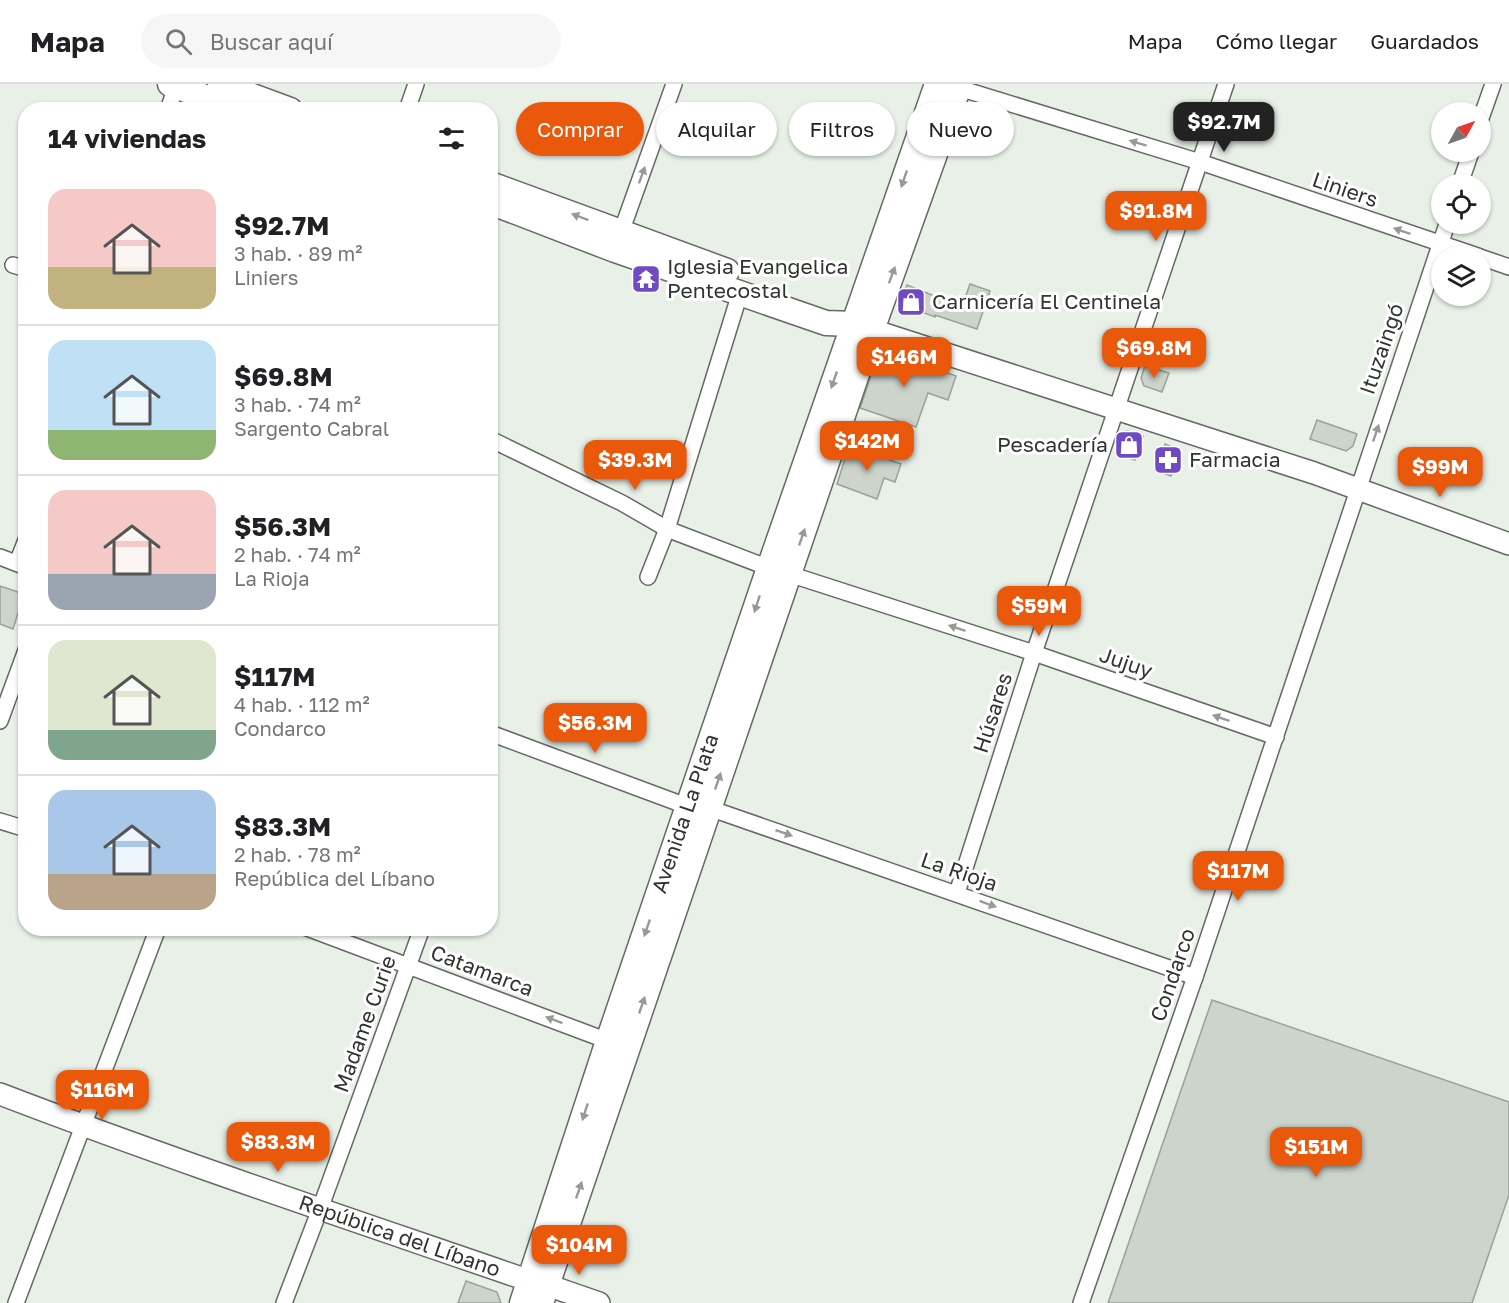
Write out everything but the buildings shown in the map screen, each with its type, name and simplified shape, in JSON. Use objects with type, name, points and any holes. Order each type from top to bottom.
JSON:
[{"type":"main road","points":[[220,84],[268,102]]},
{"type":"main road","points":[[174,85],[219,102]]},
{"type":"main road","name":"Avenida La Plata","points":[[535,1293],[862,327],[952,85]]},
{"type":"main road","points":[[498,188],[740,293],[826,323],[862,327]]},
{"type":"main road","points":[[498,204],[832,309],[862,327]]},
{"type":"main road","name":"Avenida La Plata","points":[[535,1293],[608,1041],[699,807]]},
{"type":"street","points":[[410,102],[416,84]]},
{"type":"street","points":[[618,241],[674,84]]},
{"type":"street","name":"Húsares","points":[[957,893],[1034,653],[1226,84]]},
{"type":"street","points":[[1487,102],[1493,84]]},
{"type":"street","points":[[170,102],[174,85]]},
{"type":"street","name":"Liniers","points":[[952,85],[1200,162],[1446,246]]},
{"type":"street","name":"Ituzaingó","points":[[1358,489],[1444,234]]},
{"type":"street","name":"Liniers","points":[[1491,261],[1509,267]]},
{"type":"street","points":[[648,578],[667,529],[740,293]]},
{"type":"street","points":[[862,327],[1358,489],[1509,544]]},
{"type":"street","name":"Jujuy","points":[[498,444],[622,502],[667,529],[779,571],[1034,653],[1276,737]]},
{"type":"street","name":"Condarco","points":[[1081,1303],[1195,977],[1358,489]]},
{"type":"street","points":[[0,557],[18,564]]},
{"type":"street","points":[[0,721],[18,672]]},
{"type":"street","name":"La Rioja","points":[[498,739],[957,893],[1195,977]]},
{"type":"street","points":[[0,821],[18,827]]},
{"type":"street","points":[[16,1303],[155,936]]},
{"type":"street","name":"Catamarca","points":[[328,936],[608,1041]]},
{"type":"street","name":"Madame Curie","points":[[284,1303],[419,936]]},
{"type":"street","name":"República del Líbano","points":[[0,1094],[83,1126],[320,1209],[535,1293],[599,1303]]},
{"type":"place","name":"Iglesia Evangelica Pentecostal","points":[[646,279]]},
{"type":"place","name":"Carnicería El Centinela","points":[[911,302]]},
{"type":"place","name":"Pescadería","points":[[1129,445]]},
{"type":"place","name":"Farmacia","points":[[1168,460]]}]
